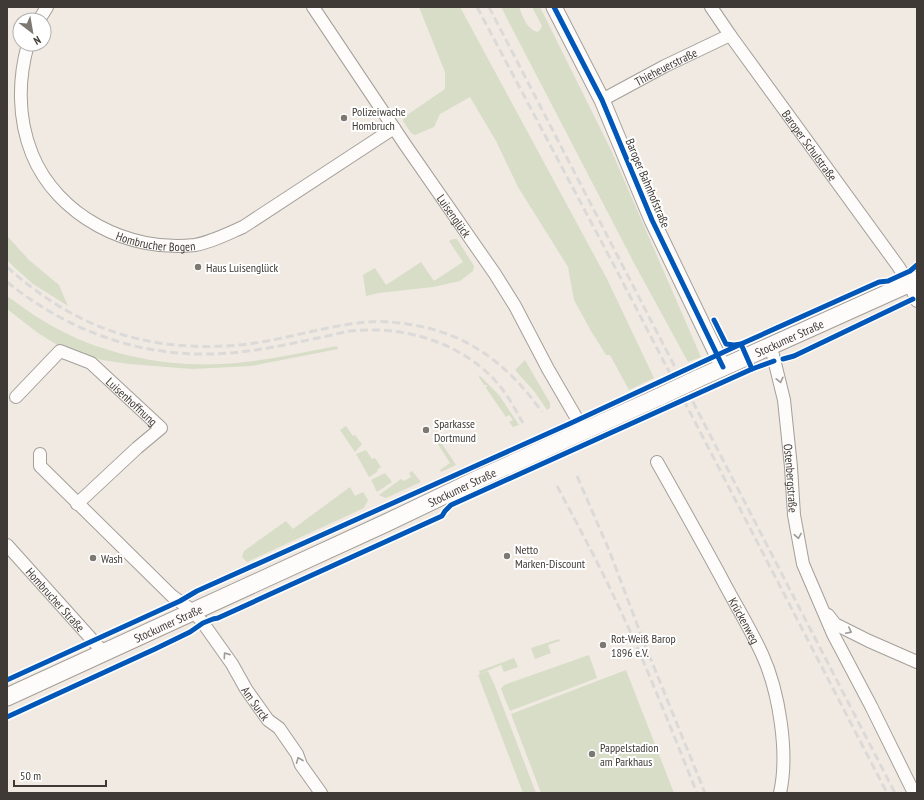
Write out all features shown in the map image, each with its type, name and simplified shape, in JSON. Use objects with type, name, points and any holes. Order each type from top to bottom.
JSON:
[{"type":"main road","name":"Stockumer Straße","points":[[7,697],[913,281]]},
{"type":"street","name":"Luisenglück","points":[[313,7],[394,128],[495,274],[515,306],[548,369],[584,431]]},
{"type":"street","name":"Baroper Bahnhofstraße","points":[[554,7],[602,100],[652,220],[723,367]]},
{"type":"street","name":"Baroper Schulstraße","points":[[711,7],[898,266],[913,281],[917,301]]},
{"type":"street","name":"Thieheuerstraße","points":[[602,100],[665,66],[730,35]]},
{"type":"street","name":"Hombrucher Bogen","points":[[27,52],[21,84],[21,104],[25,130],[32,154],[44,176],[57,194],[74,211],[114,234],[142,242],[171,246],[196,244],[221,238],[243,227],[394,128]]},
{"type":"street","name":"Ostenbergstraße","points":[[771,347],[784,400],[794,515],[802,564],[833,634],[914,793]]},
{"type":"street","name":"Luisenhoffnung","points":[[16,397],[60,351],[91,363],[161,428],[137,448],[77,504]]},
{"type":"street","points":[[40,454],[40,466],[77,504],[172,596],[193,611]]},
{"type":"street","name":"Krückenweg","points":[[658,462],[762,654],[778,705],[784,752],[780,793]]},
{"type":"street","name":"Hombrucher Straße","points":[[7,546],[104,653]]},
{"type":"street","name":"Ostenbergstraße","points":[[820,606],[835,624],[917,662]]},
{"type":"street","name":"Am Surck","points":[[193,611],[232,664],[246,689],[268,720],[279,728],[297,754],[301,765],[321,793]]},
{"type":"green space","points":[[419,7],[460,7],[607,279],[654,378],[629,390],[610,355],[606,355],[574,300],[568,267],[518,187],[496,141],[470,97],[440,114],[434,127],[415,135],[411,133],[403,121],[404,117],[445,89],[445,72]]},
{"type":"green space","points":[[501,7],[519,7],[530,28],[537,32],[542,26],[532,7],[540,7],[611,150],[701,357],[688,362],[634,263]]},
{"type":"green space","points":[[7,236],[29,260],[59,285],[68,306],[33,284],[7,260]]},
{"type":"green space","points":[[457,239],[474,266],[473,271],[460,281],[433,287],[379,293],[366,296],[363,275],[375,268],[386,285],[421,262],[434,281],[463,262],[449,241]]},
{"type":"green space","points":[[7,296],[42,320],[84,341],[129,356],[152,360],[175,363],[222,364],[266,359],[337,346],[338,349],[251,366],[192,369],[129,364],[102,360],[59,346],[38,333],[7,309]]},
{"type":"green space","points":[[525,360],[550,403],[550,408],[547,410],[534,391],[515,370]]},
{"type":"green space","points":[[479,375],[499,395],[519,425],[513,427],[509,422],[513,420],[509,415],[506,417],[486,388],[487,385],[484,385]]},
{"type":"green space","points":[[346,426],[353,436],[355,435],[362,444],[355,452],[340,430]]},
{"type":"green space","points":[[437,436],[456,465],[441,472],[440,470],[450,463],[434,438]]},
{"type":"green space","points":[[366,450],[372,459],[375,458],[381,467],[377,472],[369,477],[356,454]]},
{"type":"green space","points":[[412,471],[421,482],[385,498],[379,495],[401,479],[404,481],[411,477],[409,473]]},
{"type":"green space","points":[[385,473],[392,482],[377,492],[371,480]]},
{"type":"green space","points":[[350,487],[355,496],[363,492],[368,500],[364,508],[247,562],[242,557],[244,551],[286,521],[293,529]]},
{"type":"green space","points":[[559,639],[560,641],[548,645],[551,653],[535,659],[531,648]]},
{"type":"green space","points":[[589,655],[597,678],[510,711],[501,689],[504,685]]},
{"type":"green space","points":[[514,658],[518,667],[504,672],[501,665],[480,674],[479,671]]},
{"type":"green space","name":"Pappelstadion am Parkhaus","points":[[626,670],[674,793],[541,793],[511,714]]},
{"type":"green space","points":[[488,671],[536,793],[523,793],[478,675]]},
{"type":"railway","points":[[477,7],[618,273],[887,793]]},
{"type":"railway","points":[[489,7],[895,793]]},
{"type":"railway","points":[[7,267],[31,287],[82,319],[108,330],[163,344],[193,346],[243,345],[279,339],[332,327],[373,322],[407,324],[428,328],[448,334],[484,353],[515,379],[542,412]]},
{"type":"railway","points":[[7,282],[28,298],[73,324],[97,334],[146,349],[214,354],[256,350],[351,331],[392,331],[412,334],[451,348],[469,358],[485,370],[503,390],[523,423]]},
{"type":"railway","points":[[577,476],[609,550],[643,640],[705,793]]},
{"type":"railway","points":[[557,486],[623,616],[652,682],[697,793]]},
{"type":"cycle path","points":[[554,7],[602,100],[652,220],[723,367]]},
{"type":"cycle path","points":[[714,320],[726,344],[741,344],[879,282],[888,281],[910,271],[917,265]]},
{"type":"cycle path","points":[[783,359],[794,356],[913,299]]},
{"type":"cycle path","points":[[7,680],[180,601],[197,591],[569,424],[741,344],[752,369]]},
{"type":"cycle path","points":[[7,717],[155,649],[190,632],[203,623],[218,618],[442,516],[451,505],[752,369],[774,361]]},
{"type":"place","name":"Polizeiwache Hombruch","points":[[344,118]]},
{"type":"place","name":"Haus Luisenglück","points":[[198,267]]},
{"type":"place","name":"Sparkasse Dortmund","points":[[426,430]]},
{"type":"place","name":"Netto Marken-Discount","points":[[507,556]]},
{"type":"place","name":"Wash","points":[[93,558]]},
{"type":"place","name":"Rot-Weiß Barop 1896 e.V.","points":[[603,645]]},
{"type":"place","name":"Pappelstadion am Parkhaus","points":[[592,754]]}]
